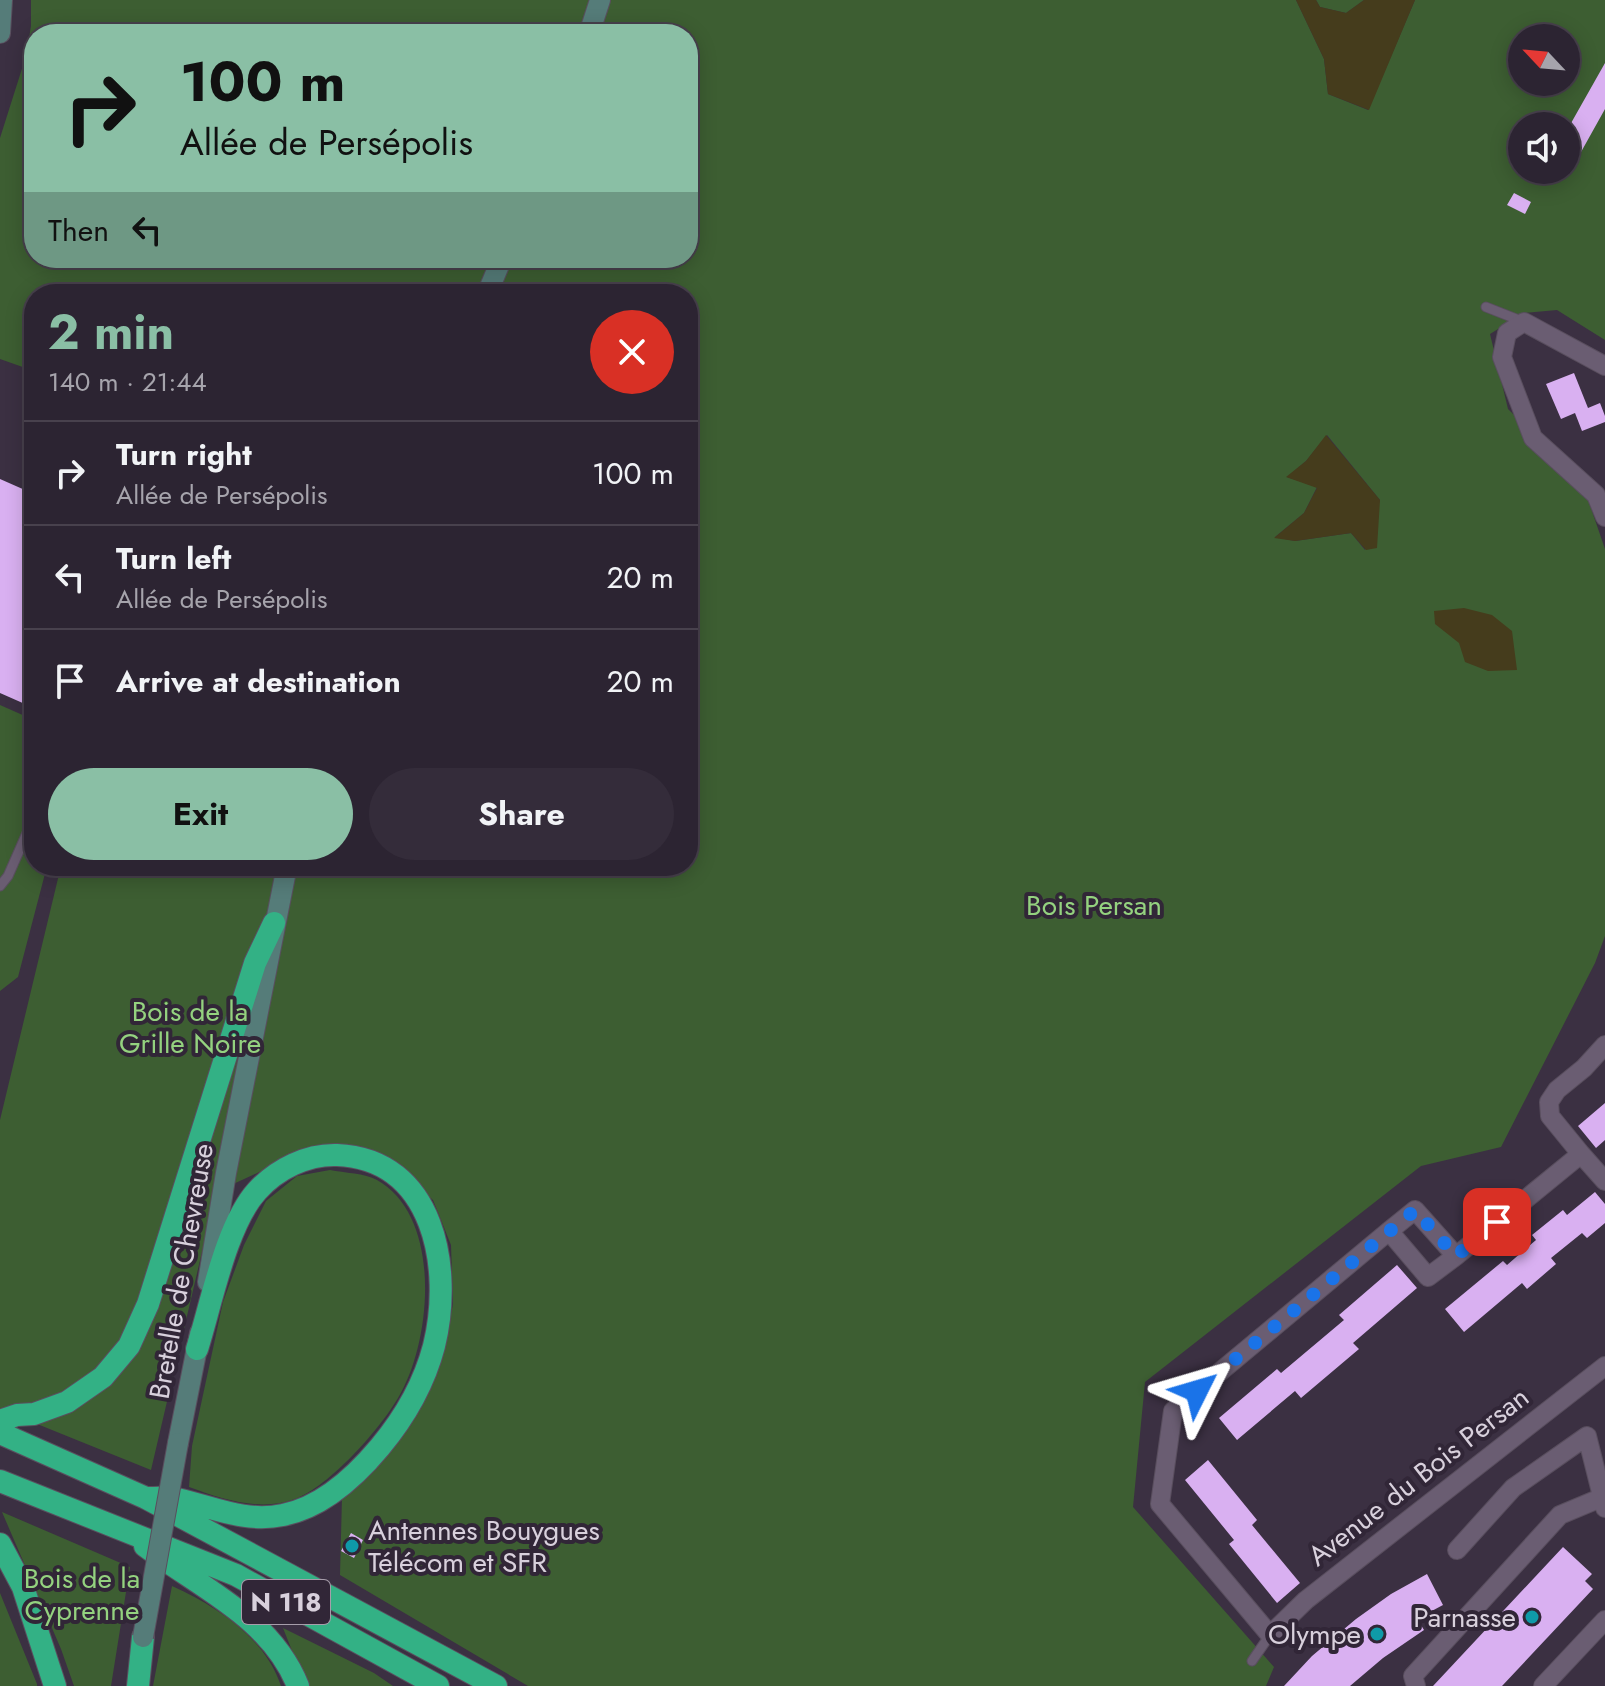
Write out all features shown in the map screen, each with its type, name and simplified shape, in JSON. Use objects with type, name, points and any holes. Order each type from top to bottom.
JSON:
[{"type":"highway","points":[[0,1421],[17,1415],[34,1414],[67,1402],[103,1377],[129,1346],[148,1304],[255,963],[274,923]]},
{"type":"highway","points":[[146,1498],[174,1498],[225,1514],[252,1518],[281,1516],[322,1501],[367,1463],[402,1420],[421,1384],[441,1315],[441,1284],[435,1247],[430,1222],[418,1198],[405,1182],[387,1168],[345,1156],[321,1155],[279,1172],[256,1192],[241,1215],[197,1349]]},
{"type":"highway","name":"N 118","points":[[0,1433],[146,1498],[496,1686]]},
{"type":"highway","name":"N 118","points":[[0,1481],[236,1575],[438,1686]]},
{"type":"highway","points":[[127,1533],[231,1604],[275,1644],[298,1686]]},
{"type":"highway","points":[[0,1544],[23,1587],[55,1686]]},
{"type":"highway","points":[[136,1686],[143,1637]]},
{"type":"main road","points":[[0,33],[2,0]]},
{"type":"main road","points":[[592,24],[600,0]]},
{"type":"main road","name":"Bretelle de Chevreuse","points":[[143,1637],[197,1349],[226,1173],[285,876]]},
{"type":"street","points":[[1605,366],[1524,322],[1507,333],[1502,357],[1533,438],[1596,495],[1605,517]]},
{"type":"street","points":[[1605,1045],[1584,1068],[1557,1090],[1549,1102],[1550,1116],[1605,1181]]},
{"type":"street","points":[[1389,1231],[1428,1277],[1581,1154]]},
{"type":"street","points":[[1270,1635],[1160,1504],[1173,1411],[1415,1210],[1456,1256]]},
{"type":"street","name":"Avenue du Bois Persan","points":[[1270,1635],[1306,1600],[1605,1366]]},
{"type":"street","points":[[1416,1686],[1413,1676],[1560,1515],[1604,1502],[1587,1436],[1513,1488],[1457,1550]]},
{"type":"street","points":[[1543,1686],[1605,1620]]},
{"type":"lane","points":[[1486,307],[1524,322]]},
{"type":"lane","points":[[0,886],[8,876],[24,840]]},
{"type":"lane","points":[[1252,1661],[1270,1635]]},
{"type":"green space","name":"Bois Persan","points":[[31,0],[1296,0],[1324,59],[1328,94],[1368,110],[1415,0],[1605,0],[1605,340],[1557,310],[1524,313],[1490,334],[1508,409],[1582,482],[1605,549],[1605,936],[1595,963],[1501,1147],[1421,1166],[1145,1382],[1133,1507],[1274,1667],[1266,1686],[528,1686],[340,1575],[342,1497],[442,1357],[453,1304],[451,1245],[433,1200],[385,1161],[316,1146],[216,1192],[151,1470],[0,1409],[0,1120],[59,876],[698,876],[698,284],[24,284],[24,367],[0,359],[0,138],[24,62],[24,268],[698,268],[698,24],[31,24]],"holes":[[[1327,435],[1380,500],[1365,550],[1351,533],[1295,541],[1275,537],[1304,513],[1317,487],[1287,477],[1306,461]]]},
{"type":"green space","points":[[1316,0],[1364,0],[1346,13],[1320,7]]},
{"type":"green space","points":[[0,705],[24,716],[24,876],[44,876],[18,977],[0,991]]},
{"type":"green space","points":[[330,1170],[377,1180],[398,1198],[413,1222],[422,1250],[425,1282],[424,1314],[410,1374],[390,1411],[367,1440],[338,1470],[309,1492],[282,1503],[255,1504],[189,1487],[192,1446],[223,1302],[244,1245],[266,1201],[297,1176]]},
{"type":"green space","name":"Bois de la Cyprenne","points":[[2,1512],[130,1567],[111,1686],[74,1686]]},
{"type":"green space","name":"Bois de la Cyprenne","points":[[172,1586],[205,1603],[237,1625],[274,1668],[281,1686],[153,1686]]},
{"type":"green space","name":"Bois de la Cyprenne","points":[[0,1593],[37,1684],[37,1686],[0,1686]]},
{"type":"green space","points":[[283,1628],[374,1673],[393,1686],[306,1686]]},
{"type":"sand","points":[[1296,0],[1316,0],[1320,7],[1346,13],[1364,0],[1415,0],[1369,110],[1328,94],[1324,59]]},
{"type":"sand","points":[[1326,435],[1380,500],[1377,548],[1366,550],[1351,533],[1295,541],[1274,538],[1304,513],[1317,488],[1286,477],[1306,461]]},
{"type":"sand","points":[[1464,608],[1492,615],[1512,631],[1517,670],[1488,671],[1465,662],[1459,643],[1435,624],[1434,611]]},
{"type":"building","points":[[1605,63],[1605,109],[1580,154],[1580,112],[1577,112]]},
{"type":"building","points":[[1514,193],[1531,202],[1525,214],[1507,205]]},
{"type":"building","points":[[1574,373],[1588,408],[1600,403],[1605,416],[1605,422],[1582,431],[1575,413],[1561,419],[1546,384]]},
{"type":"building","points":[[0,479],[24,490],[24,704],[0,693]]},
{"type":"building","points":[[1605,1103],[1605,1140],[1596,1148],[1578,1126]]},
{"type":"building","points":[[1595,1192],[1605,1204],[1605,1223],[1587,1238],[1582,1233],[1551,1258],[1556,1264],[1527,1289],[1522,1283],[1464,1332],[1445,1309],[1503,1261],[1507,1265],[1536,1240],[1532,1235],[1563,1210],[1567,1215]]},
{"type":"building","points":[[1397,1265],[1417,1288],[1353,1343],[1359,1349],[1301,1398],[1295,1391],[1237,1440],[1219,1418],[1277,1369],[1281,1373],[1344,1320],[1339,1315]]},
{"type":"building","points":[[1208,1460],[1257,1520],[1252,1525],[1300,1583],[1277,1603],[1229,1544],[1234,1540],[1185,1480]]},
{"type":"building","name":"Antennes Bouygues Télécom et SFR","points":[[351,1533],[363,1540],[354,1558],[341,1551]]},
{"type":"building","name":"Parnasse","points":[[1563,1547],[1592,1574],[1585,1581],[1593,1589],[1502,1686],[1433,1686]]},
{"type":"building","name":"Olympe","points":[[1427,1574],[1443,1605],[1419,1622],[1424,1630],[1383,1658],[1350,1686],[1284,1686],[1312,1656],[1356,1619]]},
{"type":"place","name":"Antennes Bouygues Télécom et SFR","points":[[352,1546]]},
{"type":"place","name":"Parnasse","points":[[1532,1617]]},
{"type":"place","name":"Olympe","points":[[1377,1634]]},
{"type":"route","points":[[1197,1391],[1415,1210],[1456,1256],[1497,1222]]},
{"type":"park label","name":"Bois de la Grille Noire","points":[[190,1027]]}]
